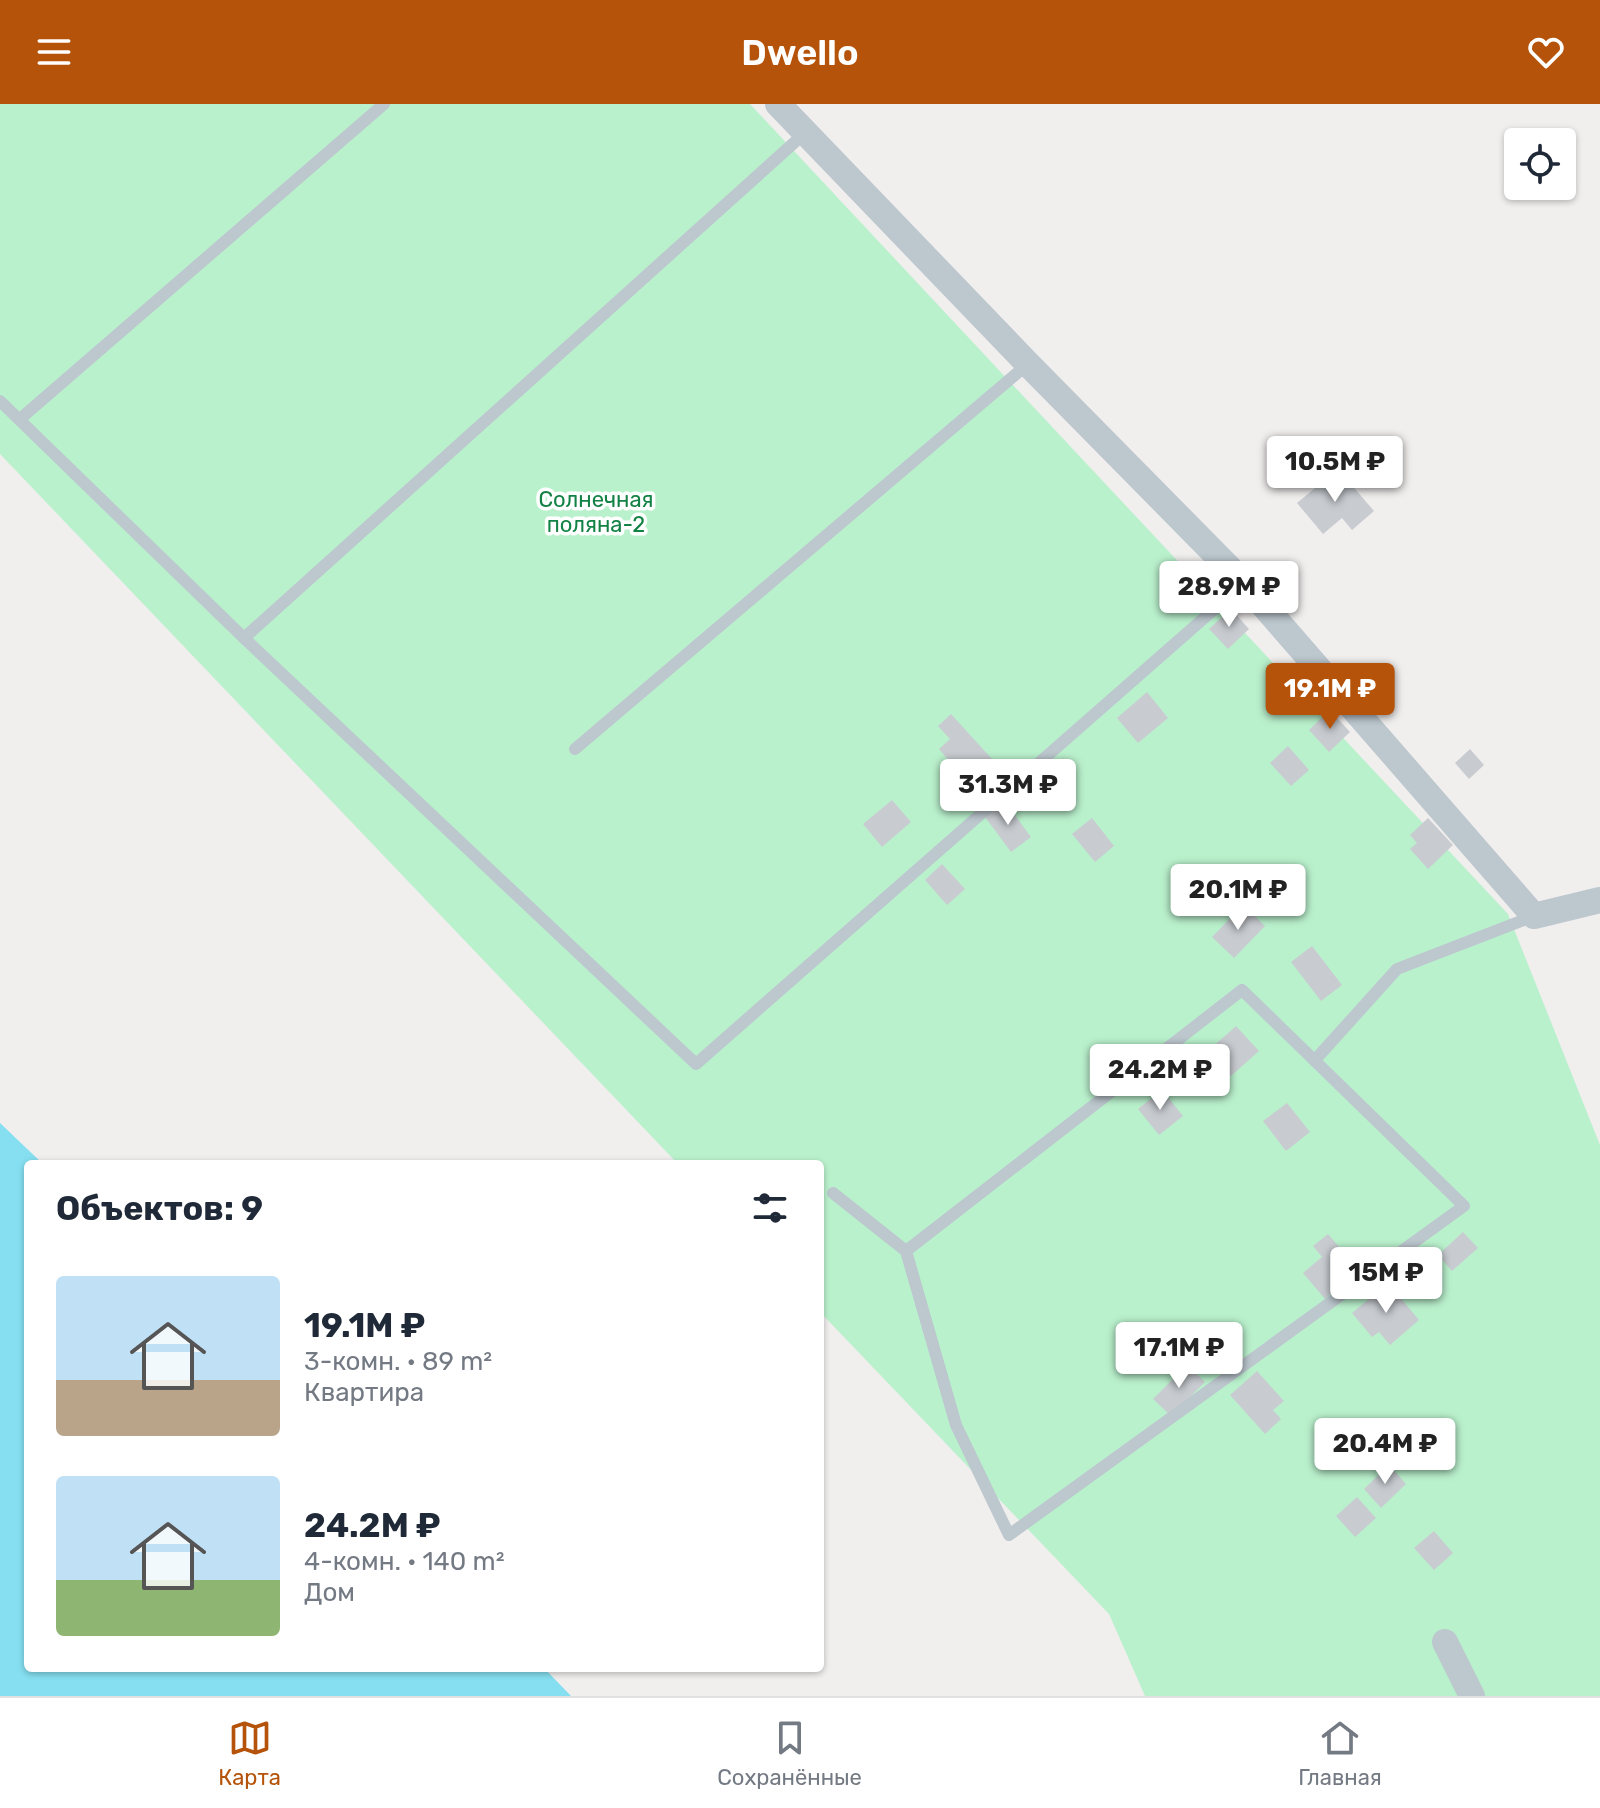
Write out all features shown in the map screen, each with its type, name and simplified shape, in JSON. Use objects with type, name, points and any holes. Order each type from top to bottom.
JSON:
[{"type":"street","points":[[778,104],[1244,583],[1534,916],[1600,900]]},
{"type":"street","points":[[1445,1642],[1472,1696]]},
{"type":"lane","points":[[20,419],[384,104]]},
{"type":"lane","points":[[244,638],[806,132]]},
{"type":"lane","points":[[575,749],[1028,364]]},
{"type":"lane","points":[[0,401],[244,638],[696,1064],[1244,583]]},
{"type":"lane","points":[[1315,1060],[1397,969],[1534,916]]},
{"type":"lane","points":[[833,1193],[906,1251],[956,1425],[1009,1535],[1464,1206],[1242,990],[906,1251]]},
{"type":"green space","name":"Солнечная поляна-2","points":[[0,104],[750,104],[1508,914],[1600,1145],[1600,1696],[1145,1696],[1109,1614],[824,1316],[824,1160],[674,1160],[0,454]]},
{"type":"water","points":[[0,1123],[39,1160],[24,1160],[24,1672],[548,1672],[571,1696],[0,1696]]},
{"type":"building","points":[[1338,469],[1374,511],[1352,530],[1342,518],[1323,534],[1297,503]]},
{"type":"building","points":[[1231,609],[1249,629],[1228,649],[1209,629]]},
{"type":"building","points":[[1147,692],[1168,718],[1138,743],[1117,718]]},
{"type":"building","points":[[1330,710],[1350,732],[1329,752],[1309,730]]},
{"type":"building","points":[[951,714],[992,759],[967,782],[939,749],[950,739],[938,726]]},
{"type":"building","points":[[1288,746],[1309,770],[1291,786],[1270,763]]},
{"type":"building","points":[[1470,749],[1484,765],[1469,779],[1455,763]]},
{"type":"building","points":[[892,800],[911,822],[882,847],[863,824]]},
{"type":"building","points":[[1005,802],[1031,837],[1011,852],[985,817]]},
{"type":"building","points":[[1092,818],[1114,846],[1095,862],[1072,834]]},
{"type":"building","points":[[1428,818],[1453,845],[1428,869],[1410,849],[1417,843],[1410,835]]},
{"type":"building","points":[[942,864],[965,889],[947,905],[925,880]]},
{"type":"building","points":[[1243,905],[1265,926],[1234,958],[1212,937]]},
{"type":"building","points":[[1312,946],[1342,985],[1321,1001],[1291,962]]},
{"type":"building","points":[[1236,1026],[1259,1051],[1231,1076],[1208,1051]]},
{"type":"building","points":[[1162,1090],[1183,1116],[1159,1135],[1138,1109]]},
{"type":"building","points":[[1287,1103],[1310,1132],[1286,1151],[1263,1121]]},
{"type":"building","points":[[1463,1232],[1478,1248],[1452,1271],[1438,1255]]},
{"type":"building","points":[[1328,1234],[1359,1270],[1325,1299],[1303,1273],[1322,1257],[1313,1246]]},
{"type":"building","points":[[1388,1283],[1419,1320],[1390,1345],[1379,1332],[1372,1337],[1352,1313]]},
{"type":"building","points":[[1187,1365],[1205,1382],[1171,1416],[1153,1399]]},
{"type":"building","points":[[1257,1371],[1284,1401],[1273,1410],[1281,1419],[1265,1434],[1230,1395]]},
{"type":"building","points":[[1389,1465],[1406,1484],[1381,1508],[1364,1489]]},
{"type":"building","points":[[1357,1497],[1376,1518],[1355,1537],[1336,1516]]},
{"type":"building","points":[[1434,1531],[1453,1553],[1434,1570],[1414,1548]]}]
